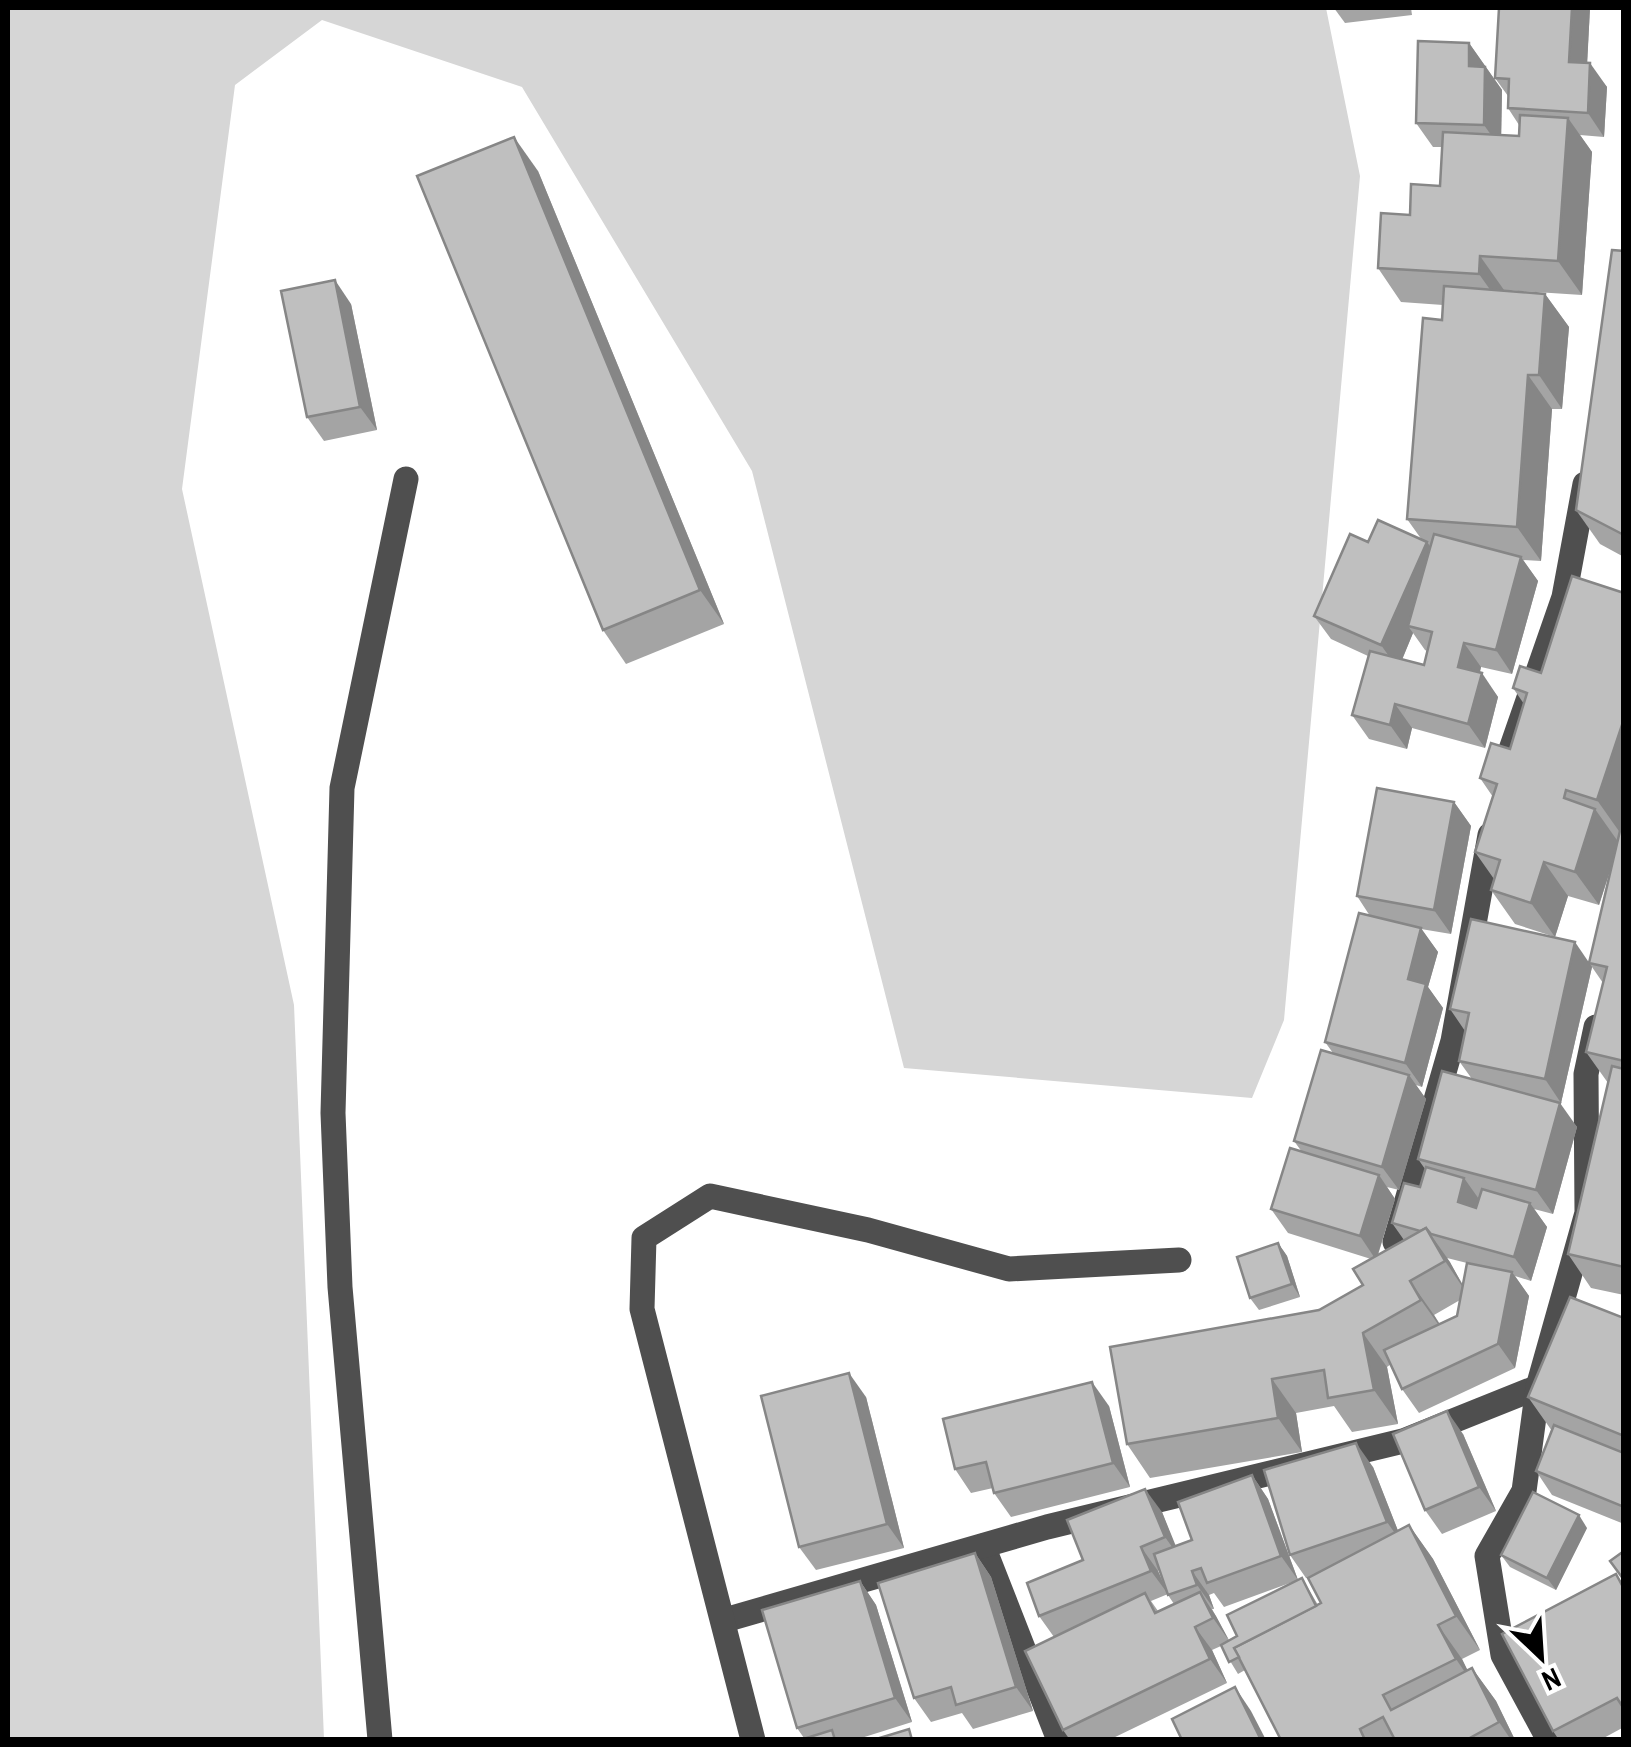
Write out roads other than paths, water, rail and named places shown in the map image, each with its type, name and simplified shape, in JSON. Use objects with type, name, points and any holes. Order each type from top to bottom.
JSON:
[{"type":"street","points":[[1394,1242],[1452,1041],[1502,767],[1564,597],[1589,465]]},
{"type":"street","points":[[380,1740],[340,1287],[334,1112],[342,788],[406,480]]},
{"type":"street","points":[[1549,1740],[1502,1655],[1487,1556],[1524,1491],[1538,1387],[1587,1213],[1586,1074],[1602,999]]},
{"type":"street","points":[[753,1740],[642,1309],[644,1238],[710,1196],[868,1230],[1009,1269],[1179,1260]]},
{"type":"street","points":[[725,1620],[984,1546],[1402,1441],[1538,1387]]},
{"type":"street","points":[[984,1546],[1059,1740]]},
{"type":"street","points":[[1502,1655],[1533,1634]]}]
